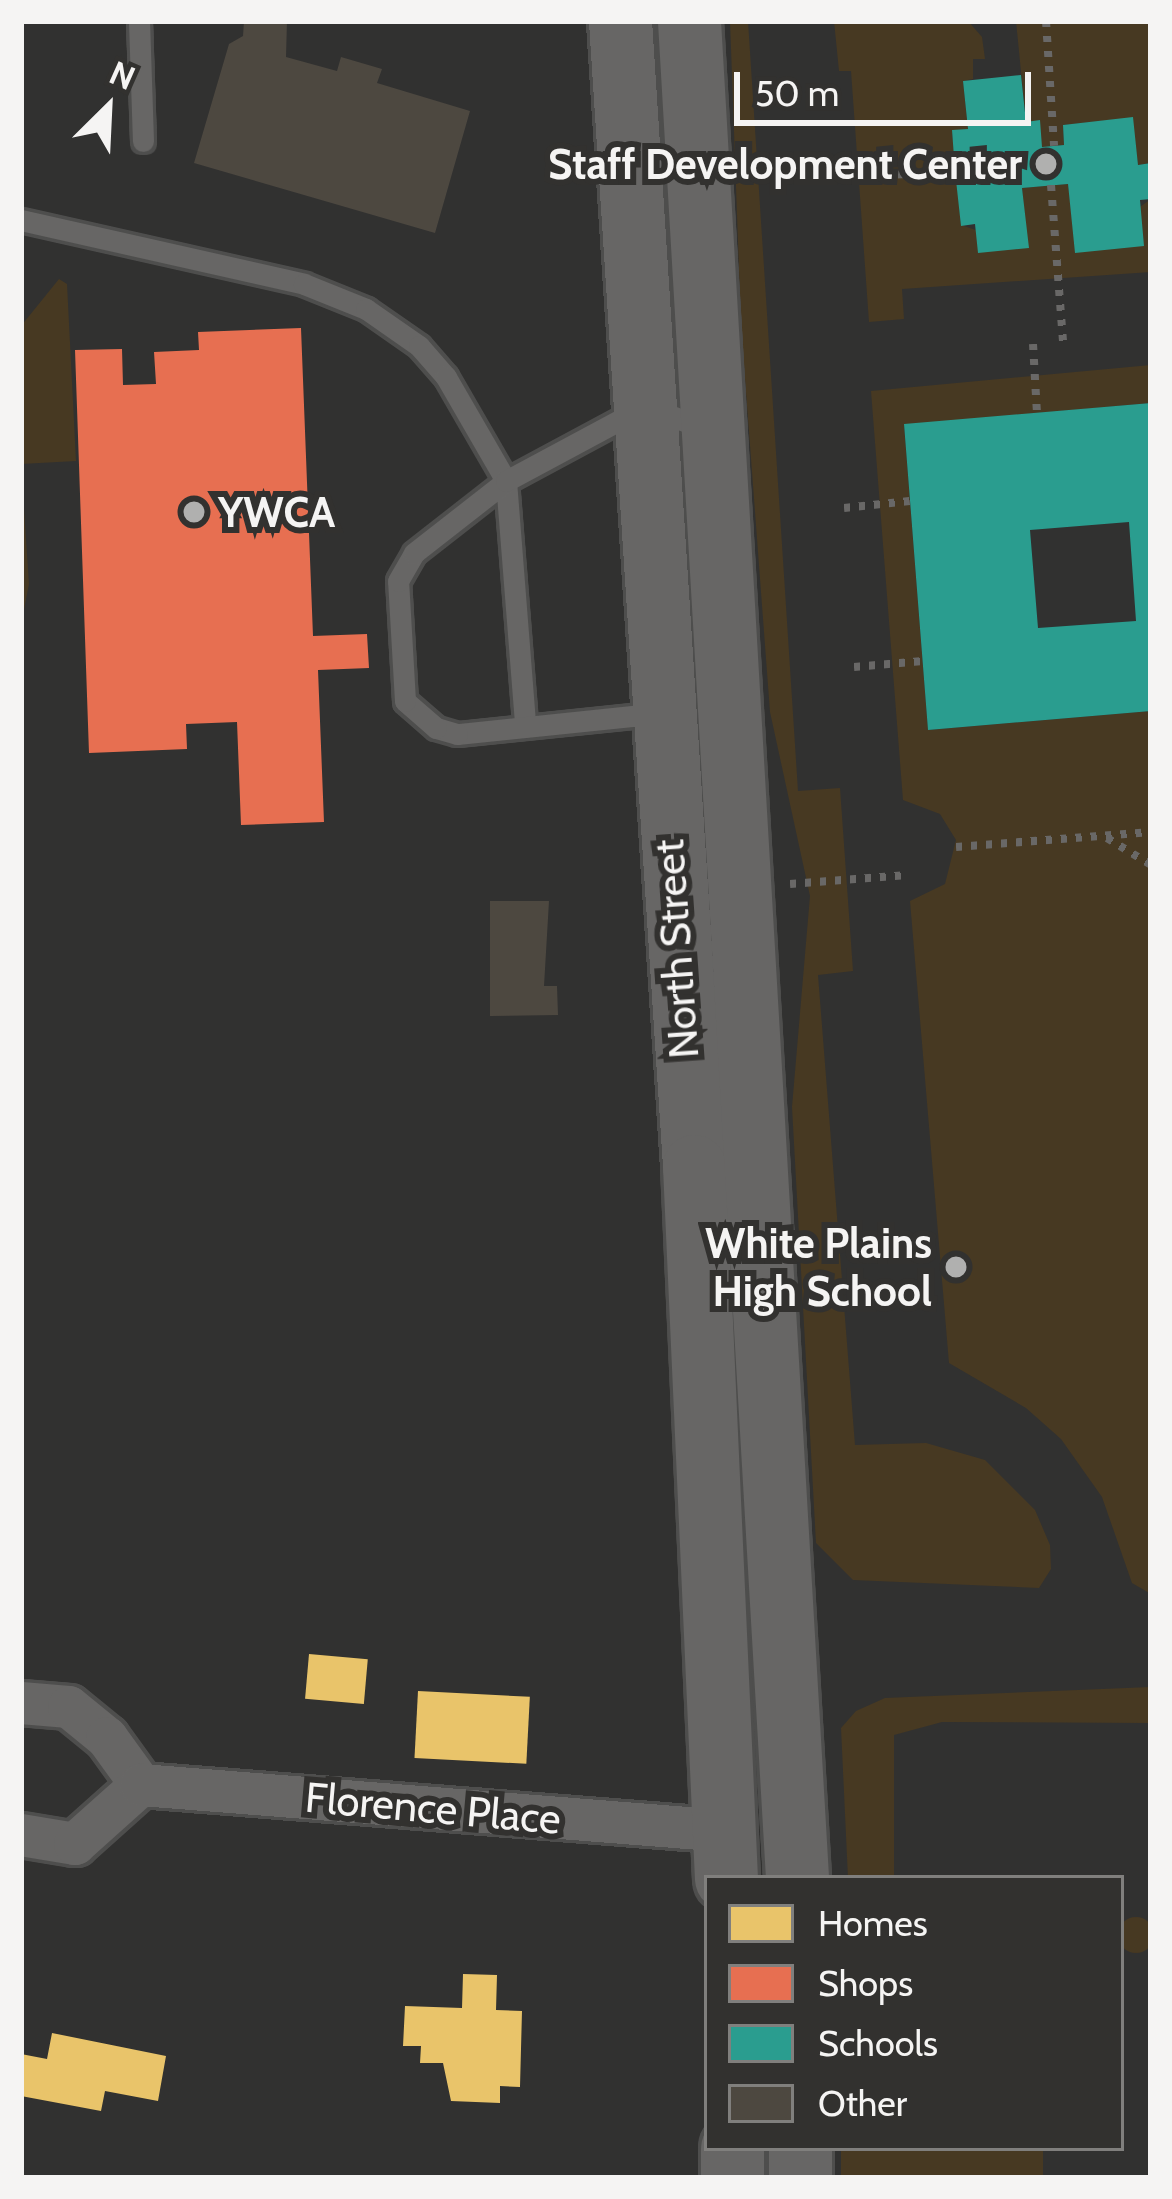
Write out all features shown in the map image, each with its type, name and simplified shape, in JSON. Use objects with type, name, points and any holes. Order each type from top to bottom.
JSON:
[{"type":"main road","name":"North Street","points":[[620,21],[661,712],[697,1212],[725,1854]]},
{"type":"main road","name":"North Street","points":[[689,21],[797,1875]]},
{"type":"street","points":[[21,1703],[69,1707],[107,1738],[141,1785],[75,1844],[21,1835]]},
{"type":"street","name":"Florence Place","points":[[141,1785],[725,1854]]},
{"type":"lane","points":[[139,21],[143,141]]},
{"type":"lane","points":[[21,220],[304,284],[391,322],[446,376],[506,482],[525,725]]},
{"type":"lane","points":[[661,712],[458,734],[420,718],[405,701],[403,566],[506,482],[646,406],[711,431]]},
{"type":"path","points":[[1046,21],[1054,146]]},
{"type":"path","points":[[823,179],[955,172]]},
{"type":"path","points":[[1051,185],[1063,342]]},
{"type":"path","points":[[1033,344],[1037,412]]},
{"type":"path","points":[[844,508],[910,501]]},
{"type":"path","points":[[854,667],[923,662]]},
{"type":"path","points":[[956,847],[1151,832]]},
{"type":"path","points":[[1106,837],[1151,865]]},
{"type":"path","points":[[799,884],[908,875]]},
{"type":"shaded area","points":[[730,21],[748,21],[798,791],[840,788],[853,971],[818,975],[855,1445],[926,1443],[985,1460],[1035,1510],[1050,1545],[1051,1569],[1039,1588],[853,1580],[816,1543],[792,1107],[810,896],[770,712],[741,325]]},
{"type":"shaded area","points":[[834,21],[968,21],[982,37],[985,59],[973,59],[973,79],[963,81],[968,129],[952,131],[961,225],[1028,248],[1022,188],[1068,184],[1076,253],[1151,199],[1151,272],[902,289],[904,319],[869,322],[851,71],[839,71]]},
{"type":"shaded area","points":[[1016,21],[1151,21],[1151,163],[1138,165],[1132,118],[1063,125],[1064,145],[1042,147],[1026,122]]},
{"type":"shaded area","points":[[59,279],[67,284],[76,461],[21,464],[21,326]]},
{"type":"shaded area","points":[[1151,365],[1151,403],[904,425],[928,730],[1151,711],[1151,1594],[1132,1583],[1102,1497],[1061,1439],[1026,1408],[949,1363],[910,901],[945,884],[956,840],[940,814],[903,800],[871,391]]},
{"type":"shaded area","points":[[21,464],[29,584],[21,625]]},
{"type":"shaded area","points":[[1151,1687],[1151,1723],[942,1722],[894,1735],[894,1875],[848,1875],[841,1728],[856,1711],[885,1698]]},
{"type":"shaded area","points":[[1143,1918],[1153,1928],[1149,1948],[1136,1953],[1124,1949],[1124,1921]]},
{"type":"shaded area","points":[[841,2151],[1043,2151],[1043,2178],[841,2178]]},
{"type":"building: Homes","points":[[309,1654],[368,1659],[364,1704],[305,1699]]},
{"type":"building: Homes","points":[[418,1691],[530,1697],[526,1764],[414,1758]]},
{"type":"building: Homes","points":[[463,1974],[497,1975],[496,2010],[522,2011],[520,2087],[500,2086],[500,2103],[451,2101],[443,2063],[420,2063],[421,2046],[403,2046],[405,2006],[462,2008]]},
{"type":"building: Homes","points":[[52,2033],[166,2056],[158,2101],[105,2091],[101,2111],[21,2096],[21,2054],[47,2059]]},
{"type":"building: Shops","name":"YWCA","points":[[301,328],[313,636],[367,634],[369,668],[318,670],[324,822],[241,825],[237,722],[186,724],[187,749],[89,753],[75,350],[122,349],[123,385],[156,384],[154,352],[199,350],[198,332]]},
{"type":"building: Schools","name":"Staff Development Center","points":[[1021,75],[1026,122],[1040,120],[1042,147],[1064,145],[1063,125],[1133,117],[1138,165],[1151,163],[1151,199],[1140,200],[1144,246],[1075,253],[1068,184],[1022,188],[1029,248],[978,253],[975,224],[961,226],[955,171],[952,130],[968,129],[963,81]]},
{"type":"building: Schools","points":[[1151,403],[1151,711],[928,730],[904,424]],"holes":[[[1129,522],[1136,621],[1038,628],[1030,530]]]},
{"type":"building: Other","points":[[244,21],[287,21],[286,57],[337,71],[341,57],[382,69],[377,83],[470,111],[435,233],[194,163],[229,44],[243,36]]},
{"type":"building: Other","points":[[490,901],[549,901],[544,986],[557,986],[558,1015],[490,1016]]},
{"type":"place","name":"Staff Development Center","points":[[1046,164]]},
{"type":"place","name":"YWCA","points":[[194,512]]},
{"type":"place","name":"White Plains High School","points":[[956,1267]]}]
